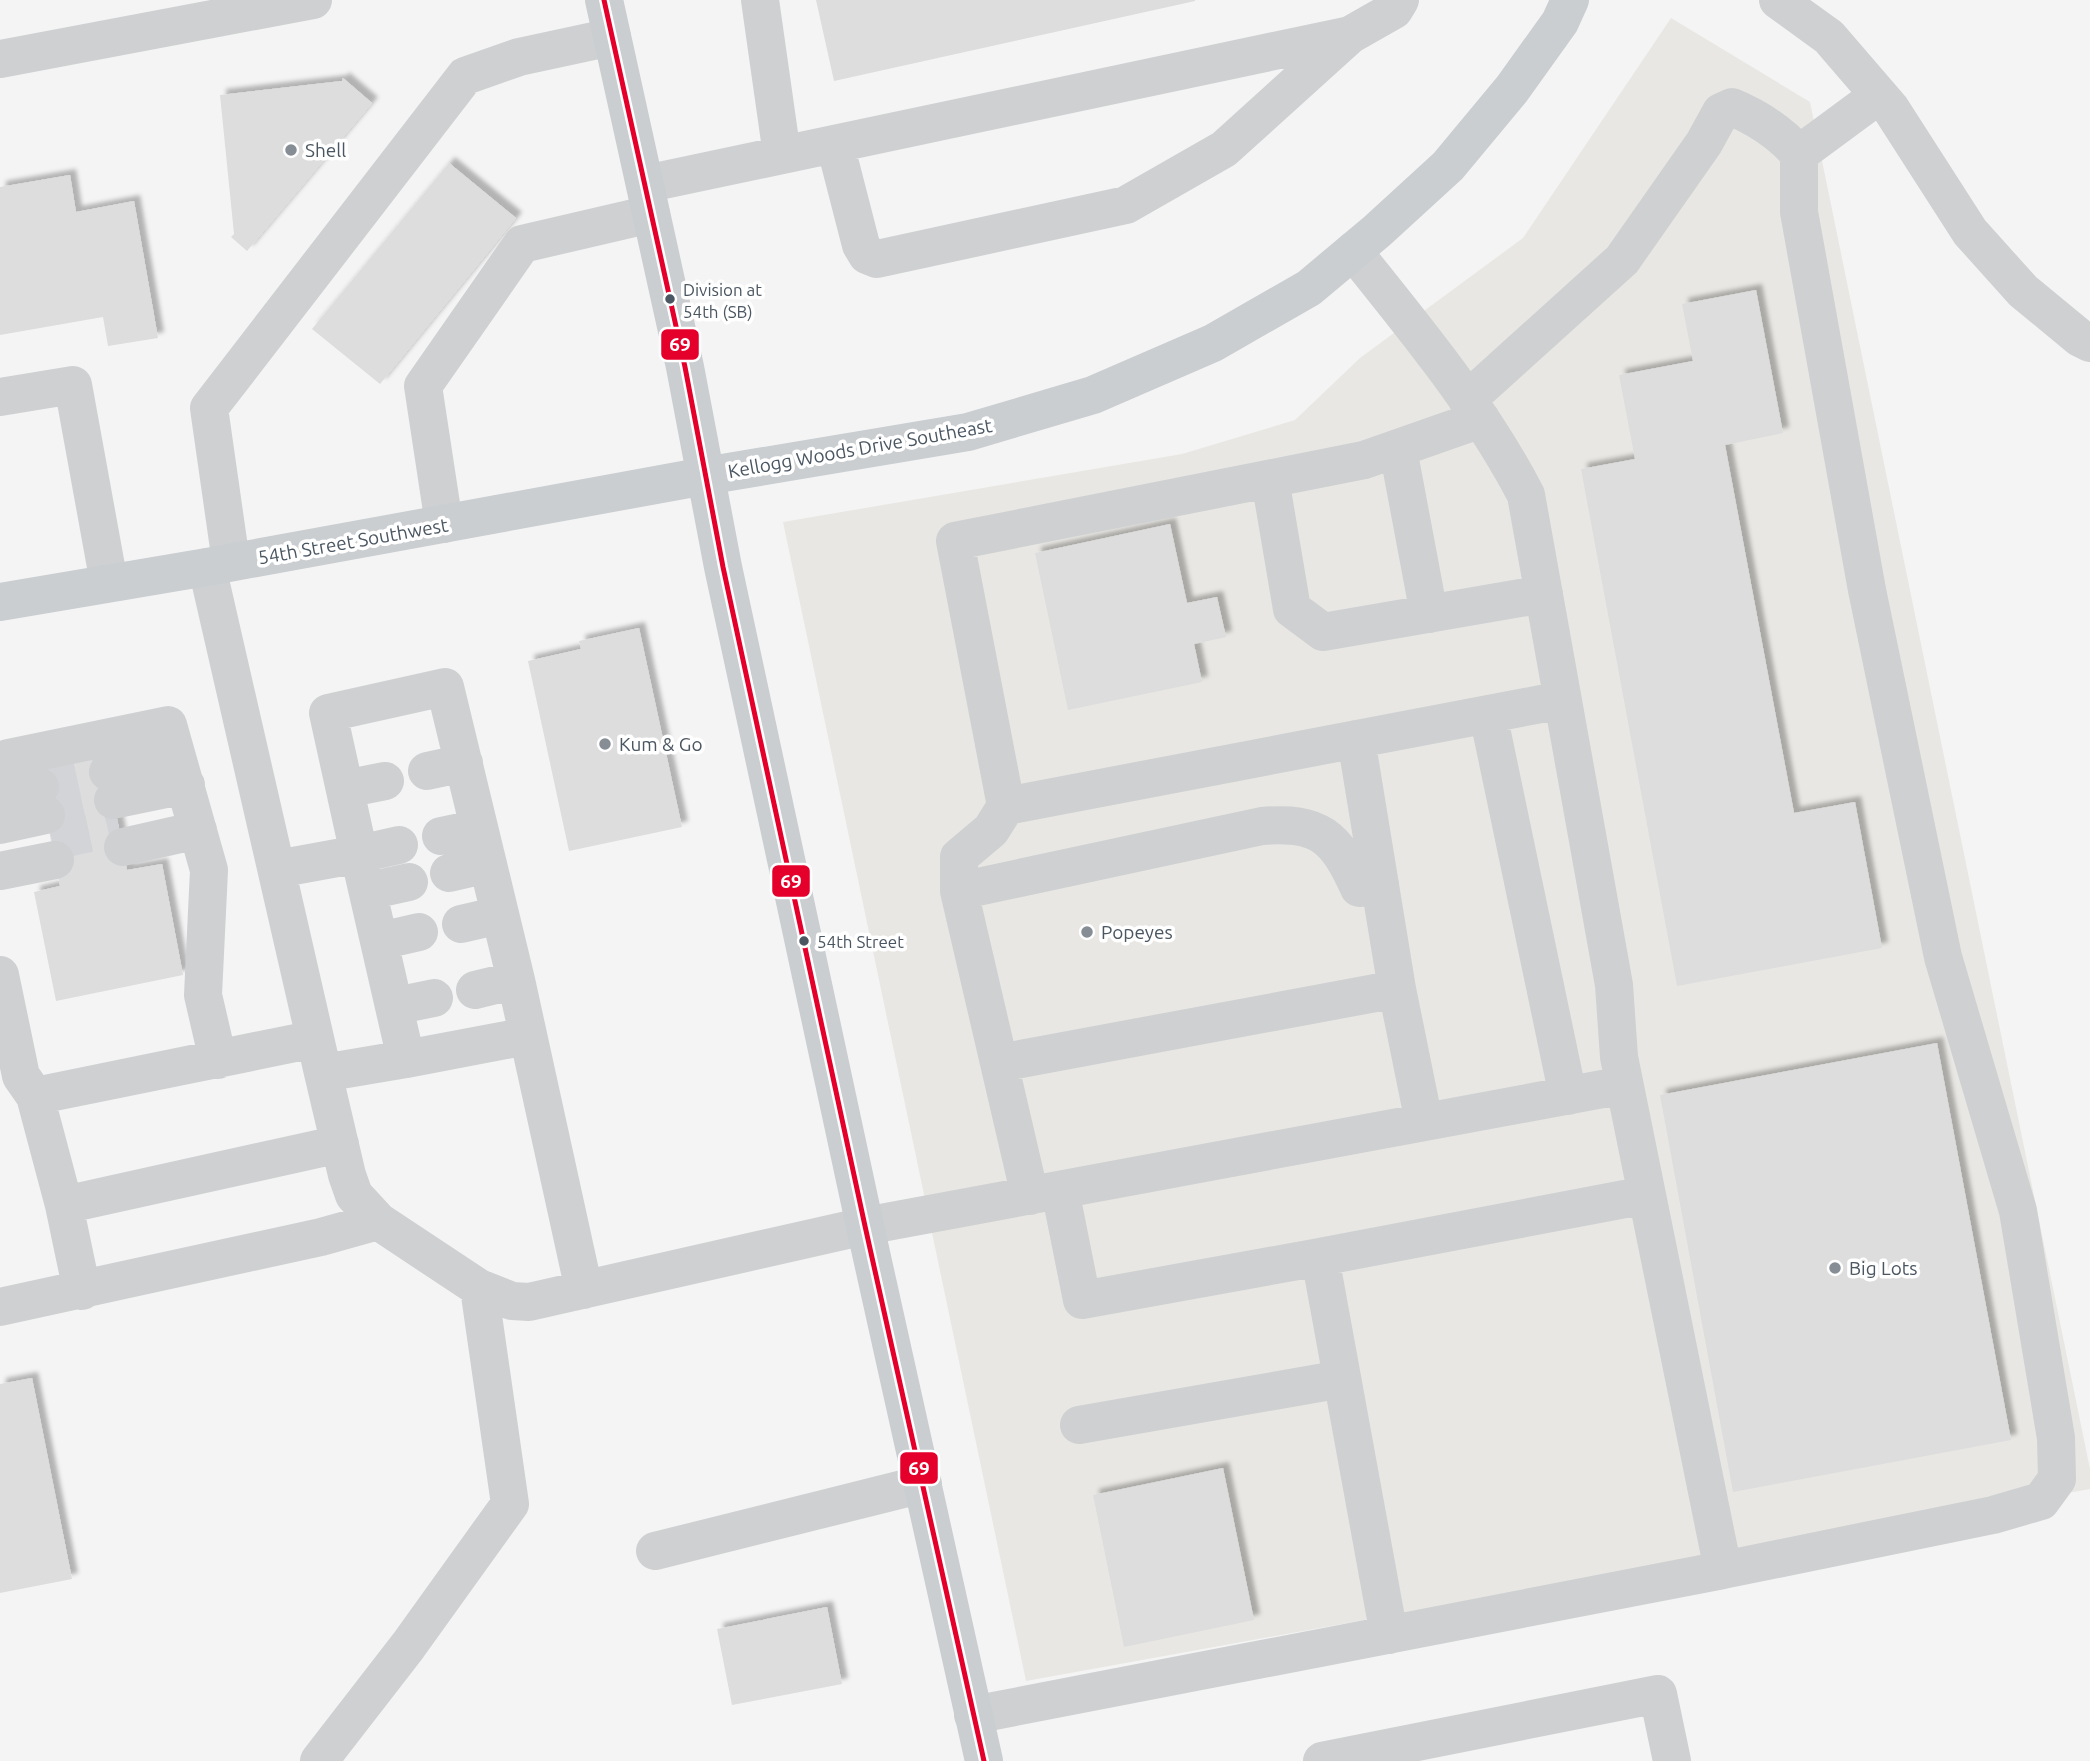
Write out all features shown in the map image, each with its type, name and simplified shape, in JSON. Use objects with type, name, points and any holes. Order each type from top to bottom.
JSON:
[{"type":"main road","points":[[604,0],[685,367],[705,476],[865,1226],[984,1761]]},
{"type":"main road","name":"Kellogg Woods Drive Southeast","points":[[705,476],[968,432],[1093,396],[1213,343],[1309,288],[1448,166],[1511,89],[1560,22],[1570,0]]},
{"type":"main road","name":"54th Street Southwest","points":[[0,602],[219,565],[705,476]]},
{"type":"street","points":[[0,60],[181,12],[313,0]]},
{"type":"street","points":[[760,0],[782,155]]},
{"type":"street","points":[[835,144],[860,245],[867,255],[877,258],[1126,205],[1224,149],[1350,35],[1394,10],[1400,0]]},
{"type":"street","points":[[1777,0],[1829,37],[1891,108],[1970,232],[2023,291],[2080,338],[2090,343]]},
{"type":"street","points":[[444,524],[423,386],[523,244],[782,155],[1350,35]]},
{"type":"street","points":[[612,37],[519,57],[465,76],[209,408],[219,565],[276,869],[354,1195],[377,1221],[479,1288],[512,1301],[529,1302],[865,1226],[1624,1085]]},
{"type":"street","points":[[1799,154],[1879,95]]},
{"type":"street","points":[[973,1715],[1993,1515],[2041,1501],[2057,1479],[2056,1438],[2018,1211],[1943,957],[1867,590],[1799,212],[1799,154],[1787,140],[1751,115],[1732,107],[1721,112],[1704,143],[1622,260],[1474,410],[1398,449],[1364,460],[955,541],[1006,806],[990,830],[959,857],[959,891],[999,1063],[1082,1300],[1646,1195]]},
{"type":"street","points":[[1353,251],[1430,348],[1474,410],[1503,451],[1526,495],[1614,985],[1619,1057],[1624,1085],[1723,1570]]},
{"type":"street","points":[[0,397],[73,385],[109,583]]},
{"type":"street","points":[[1398,449],[1429,614]]},
{"type":"street","points":[[1270,479],[1292,609],[1323,632],[1544,594]]},
{"type":"street","points":[[406,1059],[328,713],[445,687],[516,980],[584,1290]]},
{"type":"street","points":[[1006,806],[1562,700]]},
{"type":"street","points":[[1488,714],[1568,1096]]},
{"type":"street","points":[[0,765],[8,758],[168,725],[209,870],[204,995],[218,1060]]},
{"type":"street","points":[[1356,739],[1397,989],[1423,1122]]},
{"type":"street","points":[[427,771],[464,764]]},
{"type":"street","points":[[345,789],[385,781]]},
{"type":"street","points":[[0,796],[48,826]]},
{"type":"street","points":[[189,796],[116,812],[189,796]]},
{"type":"street","points":[[959,891],[1262,826],[1287,824],[1322,833],[1344,856],[1359,888],[1380,884]]},
{"type":"street","points":[[0,825],[48,826]]},
{"type":"street","points":[[0,851],[48,826]]},
{"type":"street","points":[[0,871],[48,826]]},
{"type":"street","points":[[441,836],[484,846]]},
{"type":"street","points":[[276,869],[399,845]]},
{"type":"street","points":[[449,873],[484,846]]},
{"type":"street","points":[[368,891],[409,882]]},
{"type":"street","points":[[461,924],[500,915]]},
{"type":"street","points":[[380,941],[419,932]]},
{"type":"street","points":[[0,975],[21,1076],[35,1097],[64,1205],[82,1291]]},
{"type":"street","points":[[475,989],[516,980]]},
{"type":"street","points":[[999,1063],[1397,989]]},
{"type":"street","points":[[395,1006],[434,998]]},
{"type":"street","points":[[35,1097],[218,1060],[319,1056],[406,1059],[527,1036]]},
{"type":"street","points":[[64,1205],[340,1144]]},
{"type":"street","points":[[0,1307],[320,1237],[377,1221]]},
{"type":"street","points":[[1320,1257],[1390,1635]]},
{"type":"street","points":[[319,1761],[408,1646],[510,1504],[479,1288]]},
{"type":"street","points":[[1079,1425],[1342,1379]]},
{"type":"street","points":[[655,1550],[923,1484]]},
{"type":"street","points":[[1322,1761],[1658,1694],[1672,1761]]},
{"type":"shaded area","points":[[1671,18],[1810,102],[2090,1469],[2090,1489],[1026,1681],[783,522],[1182,454],[1295,420],[1360,358],[1523,238]]},
{"type":"building","points":[[816,0],[1195,0],[1195,1],[834,81]]},
{"type":"building","points":[[343,78],[372,103],[247,251],[231,237],[234,234],[220,95],[342,81]]},
{"type":"building","points":[[449,163],[516,218],[380,384],[312,329]]},
{"type":"building","points":[[70,175],[76,212],[134,201],[158,338],[108,346],[103,317],[0,335],[0,187]]},
{"type":"building","points":[[1756,290],[1783,433],[1725,445],[1794,813],[1855,802],[1882,948],[1677,986],[1581,469],[1635,459],[1619,375],[1693,361],[1682,304]]},
{"type":"building","points":[[1170,524],[1187,603],[1217,597],[1226,637],[1194,644],[1202,682],[1068,710],[1035,553]]},
{"type":"building","name":"Kum & Go","points":[[639,628],[682,827],[569,851],[528,661],[581,649],[579,641]]},
{"type":"building","points":[[104,752],[127,870],[162,864],[183,975],[56,1001],[34,892],[60,886],[36,766]]},
{"type":"building","name":"Big Lots","points":[[1937,1043],[2011,1440],[1733,1492],[1660,1095]]},
{"type":"building","points":[[32,1378],[72,1579],[0,1593],[0,1384]]},
{"type":"building","points":[[1223,1468],[1254,1620],[1124,1647],[1093,1495]]},
{"type":"building","points":[[827,1607],[842,1684],[732,1705],[717,1629]]},
{"type":"tunnel","points":[[40,787],[108,772]]},
{"type":"tunnel","points":[[46,815],[113,800]]},
{"type":"tunnel","points":[[52,841],[119,827]]},
{"type":"transit line","name":"69","points":[[604,0],[685,367],[723,567],[865,1226],[984,1761]]},
{"type":"place","name":"Shell","points":[[291,150]]},
{"type":"place","name":"Division at 54th (SB)","points":[[670,299]]},
{"type":"place","name":"Kum & Go","points":[[605,744]]},
{"type":"place","name":"Popeyes","points":[[1087,932]]},
{"type":"place","name":"54th Street","points":[[804,941]]},
{"type":"place","name":"Big Lots","points":[[1835,1268]]}]
